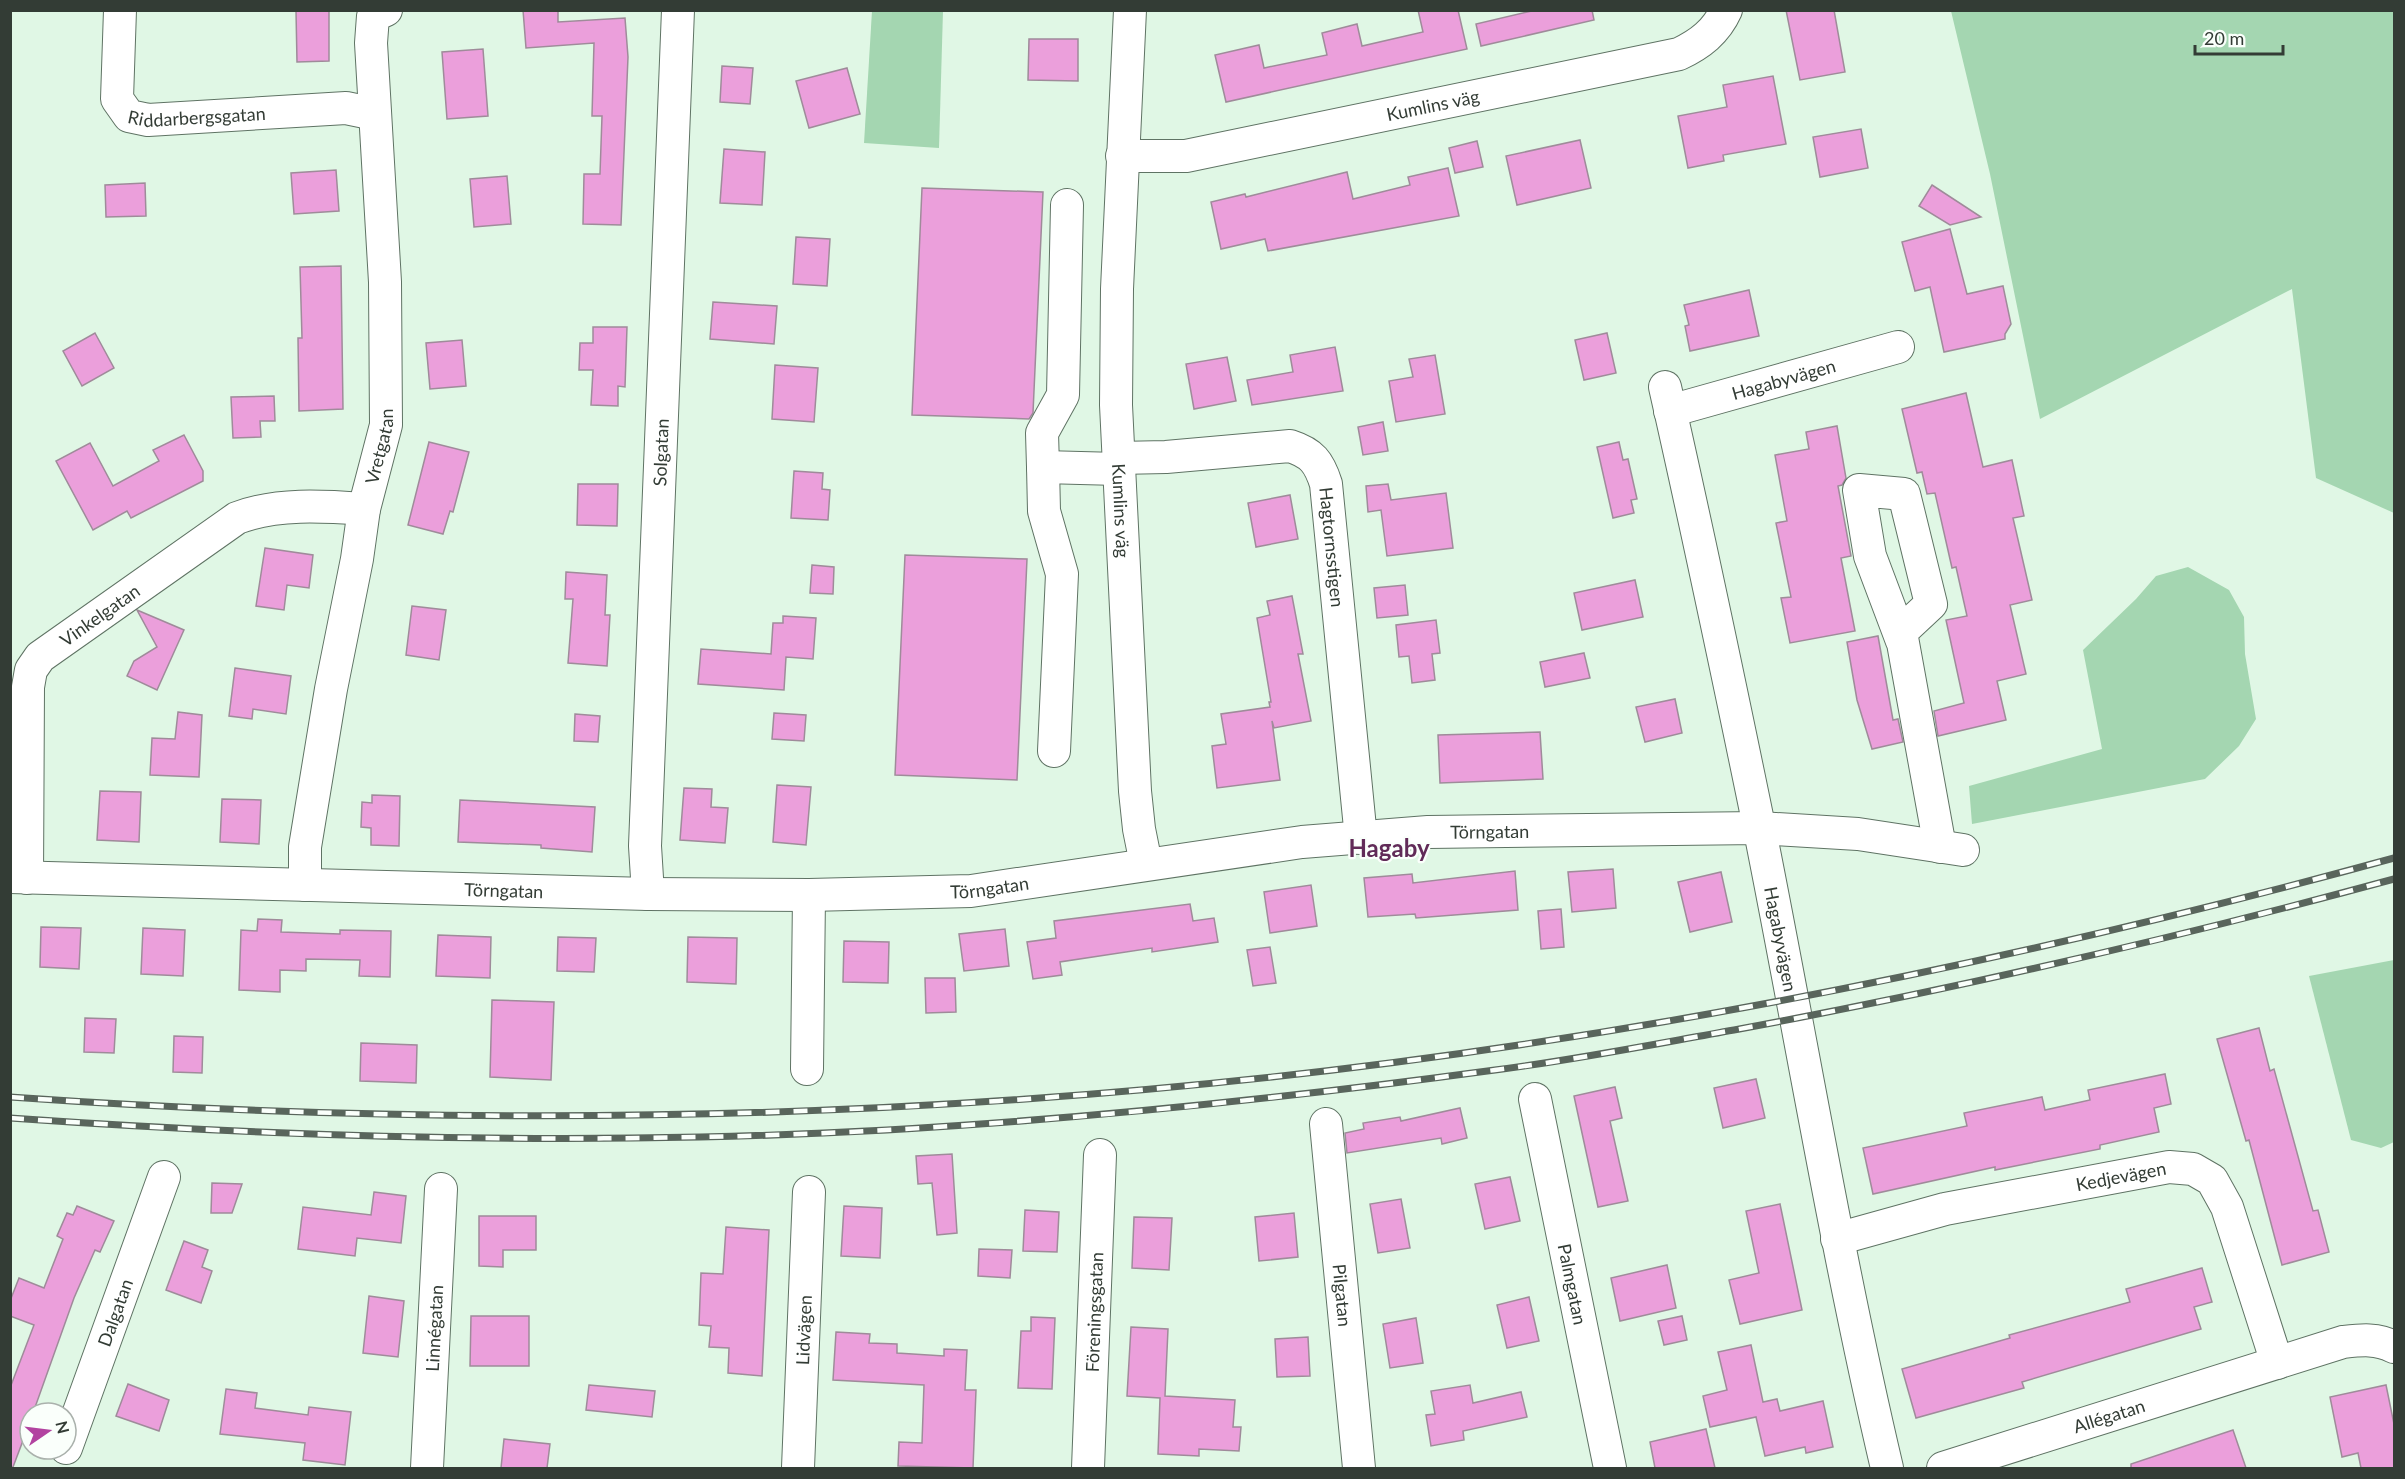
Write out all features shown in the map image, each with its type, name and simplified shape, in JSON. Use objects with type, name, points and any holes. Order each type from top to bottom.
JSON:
[{"type":"street","name":"Riddarbergsgatan","points":[[120,10],[117,99],[129,116],[147,120],[346,108],[375,114]]},
{"type":"street","name":"Vretgatan","points":[[305,885],[305,847],[309,820],[364,509],[386,425],[388,392],[385,282],[375,114],[373,16],[386,10]]},
{"type":"street","name":"Solgatan","points":[[648,894],[645,846],[678,10]]},
{"type":"street","name":"Kumlins väg","points":[[1130,10],[1117,289],[1118,464],[1135,790],[1138,829],[1146,864]]},
{"type":"street","name":"Kumlins väg","points":[[1122,156],[1186,156],[1679,54],[1698,45],[1711,33],[1726,10]]},
{"type":"street","points":[[1054,751],[1062,574],[1044,511],[1042,433],[1063,395],[1067,205]]},
{"type":"street","name":"Hagabyvägen","points":[[1887,1468],[1837,1239],[1759,828],[1667,399],[1898,347]]},
{"type":"street","name":"Hagtornsstigen","points":[[1043,467],[1118,464],[1290,446],[1308,452],[1320,465],[1326,484],[1360,838]]},
{"type":"street","name":"Vinkelgatan","points":[[19,878],[28,687],[31,670],[40,657],[237,518],[255,511],[314,507],[364,509]]},
{"type":"street","name":"Törngatan","points":[[19,878],[648,894],[809,895],[971,891],[1302,842],[1428,832],[1759,828],[1858,834],[1952,849],[1902,641]]},
{"type":"street","points":[[807,1070],[809,895]]},
{"type":"street","name":"Palmgatan","points":[[1535,1099],[1610,1468]]},
{"type":"street","name":"Pilgatan","points":[[1326,1124],[1359,1468]]},
{"type":"street","name":"Föreningsgatan","points":[[1088,1468],[1100,1155]]},
{"type":"street","name":"Kedjevägen","points":[[1837,1239],[1945,1209],[2169,1167],[2193,1169],[2212,1180],[2227,1207],[2277,1363]]},
{"type":"street","name":"Dalgatan","points":[[78,1415],[164,1177]]},
{"type":"street","name":"Linnégatan","points":[[427,1468],[441,1189]]},
{"type":"street","name":"Lidvägen","points":[[798,1468],[809,1192]]},
{"type":"street","name":"Allégatan","points":[[1942,1468],[2343,1342],[2365,1339],[2385,1342],[2394,1347]]},
{"type":"green space","points":[[872,11],[943,11],[939,148],[864,143]]},
{"type":"green space","points":[[1951,11],[2394,11],[2394,513],[2316,478],[2292,289],[2040,419],[1990,174]]},
{"type":"green space","points":[[2188,567],[2229,590],[2244,617],[2245,654],[2256,719],[2239,746],[2205,779],[1972,824],[1969,786],[2102,749],[2083,650],[2136,599],[2156,576]]},
{"type":"green space","points":[[2394,960],[2394,1142],[2381,1148],[2351,1140],[2309,976]]},
{"type":"building","points":[[523,10],[558,10],[558,22],[625,18],[628,57],[621,225],[583,224],[584,174],[600,174],[602,116],[592,116],[594,43],[526,48]]},
{"type":"building","points":[[1418,10],[1458,10],[1467,49],[1226,102],[1215,55],[1259,45],[1264,68],[1327,55],[1322,33],[1357,24],[1362,46],[1423,32]]},
{"type":"building","points":[[1536,10],[1592,10],[1594,20],[1481,46],[1476,24]]},
{"type":"building","points":[[1786,10],[1834,10],[1845,72],[1800,80]]},
{"type":"building","points":[[296,11],[329,11],[329,61],[297,62]]},
{"type":"building","points":[[1029,39],[1078,39],[1078,81],[1028,80]]},
{"type":"building","points":[[483,49],[488,116],[447,119],[442,52]]},
{"type":"building","points":[[722,66],[753,68],[750,104],[720,102]]},
{"type":"building","points":[[847,68],[860,114],[809,128],[796,81]]},
{"type":"building","points":[[1773,76],[1786,144],[1723,155],[1724,161],[1688,168],[1678,116],[1727,107],[1723,85]]},
{"type":"building","points":[[1861,129],[1868,168],[1820,177],[1813,137]]},
{"type":"building","points":[[1580,140],[1591,188],[1517,205],[1506,156]]},
{"type":"building","points":[[1477,141],[1483,167],[1455,173],[1449,148]]},
{"type":"building","points":[[724,149],[765,152],[762,205],[720,203]]},
{"type":"building","points":[[1448,168],[1459,216],[1268,251],[1265,239],[1221,249],[1211,202],[1245,194],[1246,197],[1347,172],[1353,199],[1410,185],[1408,177]]},
{"type":"building","points":[[336,170],[339,211],[294,214],[291,173]]},
{"type":"building","points":[[507,176],[511,224],[474,227],[470,179]]},
{"type":"building","points":[[145,183],[146,216],[106,217],[105,185]]},
{"type":"building","points":[[1932,185],[1981,217],[1950,225],[1919,206]]},
{"type":"building","points":[[922,188],[1043,192],[1033,413],[1029,419],[912,415]]},
{"type":"building","points":[[1950,229],[1967,294],[2003,286],[2011,324],[2005,334],[2005,339],[1944,352],[1930,287],[1915,291],[1902,242]]},
{"type":"building","points":[[796,237],[830,239],[827,286],[793,284]]},
{"type":"building","points":[[341,266],[343,409],[299,411],[298,338],[302,338],[300,267]]},
{"type":"building","points":[[1749,290],[1759,336],[1690,351],[1685,326],[1689,325],[1684,305]]},
{"type":"building","points":[[713,302],[777,306],[774,344],[710,339]]},
{"type":"building","points":[[593,327],[627,327],[625,387],[618,386],[618,406],[591,405],[593,370],[579,370],[580,343],[593,343]]},
{"type":"building","points":[[95,333],[114,368],[82,386],[63,351]]},
{"type":"building","points":[[1607,333],[1616,373],[1584,380],[1575,340]]},
{"type":"building","points":[[462,340],[466,386],[430,389],[426,343]]},
{"type":"building","points":[[1335,347],[1343,391],[1252,405],[1247,380],[1293,372],[1290,355]]},
{"type":"building","points":[[1435,355],[1445,414],[1396,422],[1389,381],[1413,377],[1409,359]]},
{"type":"building","points":[[1227,357],[1236,401],[1194,409],[1186,364]]},
{"type":"building","points":[[775,365],[818,368],[814,422],[772,419]]},
{"type":"building","points":[[1966,393],[1983,467],[2012,460],[2024,516],[2013,518],[2032,600],[2010,605],[2026,674],[1997,681],[2006,720],[1938,736],[1934,711],[1964,703],[1946,620],[1967,616],[1956,567],[1952,568],[1935,493],[1927,494],[1922,472],[1917,473],[1902,409]]},
{"type":"building","points":[[274,396],[275,421],[260,421],[261,437],[233,438],[231,397]]},
{"type":"building","points":[[1383,422],[1388,451],[1363,455],[1358,427]]},
{"type":"building","points":[[1837,426],[1846,478],[1842,485],[1838,486],[1851,556],[1841,558],[1855,631],[1790,643],[1781,598],[1791,597],[1776,523],[1787,521],[1775,455],[1809,449],[1806,432]]},
{"type":"building","points":[[184,435],[203,471],[203,481],[131,518],[127,511],[93,530],[56,461],[90,443],[113,486],[159,461],[153,450]]},
{"type":"building","points":[[429,442],[469,452],[453,512],[450,511],[443,534],[408,525]]},
{"type":"building","points":[[1619,442],[1623,460],[1628,459],[1637,499],[1631,500],[1634,513],[1613,518],[1597,447]]},
{"type":"building","points":[[794,471],[823,473],[822,489],[830,490],[828,520],[791,518]]},
{"type":"building","points":[[578,484],[618,484],[617,526],[577,525]]},
{"type":"building","points":[[1388,484],[1391,500],[1446,493],[1453,548],[1387,556],[1381,510],[1368,512],[1366,486]]},
{"type":"building","points":[[1290,495],[1298,539],[1256,547],[1248,503]]},
{"type":"building","points":[[265,548],[313,555],[309,588],[287,585],[284,610],[256,606]]},
{"type":"building","points":[[905,555],[1027,559],[1017,780],[895,775]]},
{"type":"building","points":[[812,565],[834,567],[833,594],[810,593]]},
{"type":"building","points":[[566,572],[607,575],[605,615],[610,615],[607,666],[568,663],[573,599],[565,599]]},
{"type":"building","points":[[1635,580],[1643,617],[1582,630],[1574,593]]},
{"type":"building","points":[[1405,585],[1408,615],[1377,618],[1374,588]]},
{"type":"building","points":[[1292,596],[1303,654],[1298,654],[1311,721],[1274,728],[1272,721],[1280,780],[1217,788],[1212,746],[1226,744],[1221,714],[1270,707],[1257,618],[1270,615],[1267,601]]},
{"type":"building","points":[[412,606],[446,610],[439,660],[406,655]]},
{"type":"building","points":[[137,610],[184,630],[157,690],[127,676],[134,661],[157,647]]},
{"type":"building","points":[[783,616],[816,618],[813,659],[786,657],[784,690],[698,684],[701,649],[771,654],[773,623],[783,623]]},
{"type":"building","points":[[1436,620],[1440,653],[1432,654],[1435,680],[1412,683],[1409,656],[1399,657],[1396,625]]},
{"type":"building","points":[[1878,636],[1893,720],[1898,719],[1903,742],[1872,749],[1857,700],[1847,642]]},
{"type":"building","points":[[1584,653],[1590,678],[1545,687],[1540,662]]},
{"type":"building","points":[[235,668],[291,676],[286,714],[253,709],[252,719],[229,716]]},
{"type":"building","points":[[1675,699],[1682,733],[1645,742],[1636,707]]},
{"type":"building","points":[[178,712],[202,715],[199,777],[150,775],[152,738],[175,739]]},
{"type":"building","points":[[774,713],[806,715],[804,741],[772,739]]},
{"type":"building","points":[[575,714],[600,716],[598,742],[574,741]]},
{"type":"building","points":[[1540,732],[1543,779],[1440,783],[1438,735]]},
{"type":"building","points":[[777,785],[811,787],[806,845],[773,842]]},
{"type":"building","points":[[684,788],[712,789],[711,807],[728,808],[725,843],[680,840]]},
{"type":"building","points":[[100,791],[141,792],[139,842],[97,840]]},
{"type":"building","points":[[372,795],[400,796],[399,846],[371,845],[371,828],[361,827],[362,802],[372,803]]},
{"type":"building","points":[[222,799],[261,800],[259,844],[220,842]]},
{"type":"building","points":[[460,800],[595,807],[592,852],[541,848],[541,845],[458,842]]},
{"type":"building","points":[[1613,869],[1616,908],[1572,912],[1568,872]]},
{"type":"building","points":[[1515,871],[1518,910],[1416,918],[1415,914],[1368,917],[1364,878],[1412,874],[1413,883]]},
{"type":"building","points":[[1721,872],[1732,922],[1690,932],[1678,882]]},
{"type":"building","points":[[1311,885],[1317,926],[1270,933],[1264,892]]},
{"type":"building","points":[[1190,904],[1193,921],[1214,918],[1218,942],[1152,952],[1152,948],[1060,962],[1062,975],[1033,979],[1027,942],[1056,938],[1054,921]]},
{"type":"building","points":[[1561,909],[1564,947],[1541,949],[1538,911]]},
{"type":"building","points":[[258,919],[282,920],[281,932],[340,934],[340,930],[391,931],[390,977],[359,976],[360,960],[306,959],[306,971],[280,970],[280,992],[239,990],[241,930],[257,931]]},
{"type":"building","points":[[41,927],[81,928],[79,969],[40,967]]},
{"type":"building","points":[[143,928],[185,930],[183,976],[141,974]]},
{"type":"building","points":[[1005,929],[1009,966],[964,971],[959,934]]},
{"type":"building","points":[[438,935],[491,937],[490,978],[436,976]]},
{"type":"building","points":[[558,937],[596,938],[594,972],[557,971]]},
{"type":"building","points":[[688,937],[737,938],[736,984],[687,982]]},
{"type":"building","points":[[844,941],[889,942],[888,983],[843,982]]},
{"type":"building","points":[[1270,947],[1276,983],[1253,986],[1247,950]]},
{"type":"building","points":[[925,978],[955,978],[956,1012],[926,1013]]},
{"type":"building","points":[[492,1000],[554,1002],[551,1080],[490,1077]]},
{"type":"building","points":[[85,1018],[116,1019],[114,1053],[84,1052]]},
{"type":"building","points":[[2259,1028],[2270,1071],[2274,1069],[2313,1211],[2318,1210],[2329,1252],[2282,1265],[2249,1140],[2246,1141],[2217,1039]]},
{"type":"building","points":[[174,1036],[203,1037],[202,1073],[173,1072]]},
{"type":"building","points":[[361,1043],[417,1045],[416,1083],[360,1081]]},
{"type":"building","points":[[2165,1074],[2171,1104],[2154,1108],[2159,1132],[2100,1145],[2100,1149],[1995,1170],[1995,1167],[1873,1194],[1863,1148],[1967,1126],[1964,1113],[2042,1097],[2045,1110],[2090,1100],[2088,1090]]},
{"type":"building","points":[[1756,1079],[1765,1118],[1723,1128],[1714,1088]]},
{"type":"building","points":[[1615,1087],[1622,1118],[1610,1121],[1628,1201],[1598,1207],[1574,1096]]},
{"type":"building","points":[[1460,1108],[1467,1138],[1442,1144],[1441,1138],[1347,1153],[1345,1133],[1364,1129],[1363,1123],[1400,1117],[1401,1121]]},
{"type":"building","points":[[952,1154],[957,1233],[937,1235],[932,1183],[918,1184],[916,1156]]},
{"type":"building","points":[[1510,1177],[1520,1221],[1485,1229],[1475,1184]]},
{"type":"building","points":[[212,1183],[242,1184],[232,1213],[211,1213]]},
{"type":"building","points":[[374,1192],[406,1196],[401,1243],[357,1238],[355,1256],[298,1249],[303,1207],[371,1215]]},
{"type":"building","points":[[1401,1199],[1410,1248],[1378,1253],[1370,1204]]},
{"type":"building","points":[[1780,1204],[1802,1310],[1740,1324],[1729,1280],[1759,1273],[1746,1211]]},
{"type":"building","points":[[77,1206],[114,1221],[100,1252],[95,1250],[74,1298],[37,1401],[18,1401],[18,1454],[13,1467],[10,1467],[10,1388],[34,1325],[10,1316],[10,1301],[19,1278],[44,1288],[63,1239],[57,1236],[67,1213],[73,1215]]},
{"type":"building","points":[[844,1206],[882,1208],[880,1258],[841,1256]]},
{"type":"building","points":[[1025,1210],[1059,1212],[1057,1252],[1023,1251]]},
{"type":"building","points":[[1294,1213],[1298,1257],[1259,1261],[1255,1217]]},
{"type":"building","points":[[479,1216],[536,1216],[536,1250],[503,1250],[503,1267],[479,1266]]},
{"type":"building","points":[[1134,1217],[1172,1218],[1169,1270],[1132,1268]]},
{"type":"building","points":[[726,1227],[769,1230],[762,1376],[728,1373],[729,1348],[709,1347],[711,1326],[699,1325],[701,1273],[723,1274]]},
{"type":"building","points":[[184,1241],[208,1250],[202,1267],[212,1271],[201,1303],[166,1290]]},
{"type":"building","points":[[979,1249],[1012,1250],[1010,1278],[978,1276]]},
{"type":"building","points":[[1667,1265],[1676,1308],[1620,1321],[1611,1278]]},
{"type":"building","points":[[2202,1268],[2212,1302],[2194,1307],[2201,1329],[2022,1382],[2024,1388],[1916,1418],[1902,1369],[2010,1338],[2009,1335],[2130,1302],[2126,1289]]},
{"type":"building","points":[[369,1296],[404,1301],[398,1357],[363,1353]]},
{"type":"building","points":[[1529,1297],[1539,1341],[1507,1348],[1497,1305]]},
{"type":"building","points":[[471,1316],[529,1316],[529,1366],[470,1366]]},
{"type":"building","points":[[1682,1316],[1687,1340],[1664,1345],[1658,1321]]},
{"type":"building","points":[[1031,1317],[1055,1318],[1052,1389],[1018,1388],[1021,1331],[1031,1331]]},
{"type":"building","points":[[1416,1318],[1423,1363],[1390,1368],[1383,1324]]},
{"type":"building","points":[[1131,1327],[1168,1329],[1165,1396],[1235,1400],[1233,1427],[1241,1427],[1239,1451],[1199,1449],[1199,1456],[1158,1454],[1160,1398],[1127,1396]]},
{"type":"building","points":[[836,1332],[870,1334],[869,1343],[897,1344],[897,1353],[944,1356],[944,1349],[967,1350],[965,1390],[976,1390],[973,1468],[898,1466],[899,1442],[922,1443],[924,1385],[833,1380]]},
{"type":"building","points":[[1308,1337],[1310,1376],[1277,1377],[1275,1339]]},
{"type":"building","points":[[1751,1345],[1763,1402],[1777,1399],[1780,1411],[1823,1401],[1833,1447],[1806,1453],[1805,1447],[1765,1456],[1756,1417],[1710,1427],[1703,1396],[1727,1390],[1718,1352]]},
{"type":"building","points":[[128,1384],[169,1400],[159,1431],[116,1416]]},
{"type":"building","points":[[589,1385],[655,1391],[652,1417],[586,1410]]},
{"type":"building","points":[[1470,1385],[1473,1403],[1521,1392],[1527,1417],[1463,1431],[1464,1440],[1431,1446],[1426,1415],[1435,1414],[1431,1391]]},
{"type":"building","points":[[2386,1385],[2394,1424],[2394,1468],[2361,1468],[2358,1453],[2342,1457],[2330,1397]]},
{"type":"building","points":[[226,1389],[257,1393],[255,1408],[308,1415],[309,1407],[351,1412],[345,1465],[303,1460],[305,1443],[220,1434]]},
{"type":"building","points":[[1706,1429],[1715,1468],[1655,1468],[1650,1442]]},
{"type":"building","points":[[2233,1430],[2246,1468],[2131,1468],[2131,1464]]},
{"type":"building","points":[[504,1439],[550,1444],[547,1468],[501,1468]]},
{"type":"railway","points":[[10,1097],[199,1108],[388,1114],[577,1116],[766,1112],[955,1104],[1143,1090],[1332,1070],[1519,1045],[1740,1008],[1960,965],[2177,914],[2394,858]]},
{"type":"railway","points":[[10,1118],[355,1135],[528,1138],[700,1137],[998,1123],[1298,1095],[1615,1052],[1817,1014],[2066,961],[2230,922],[2394,879]]},
{"type":"district","name":"Hagaby","points":[[1389,847]]}]
